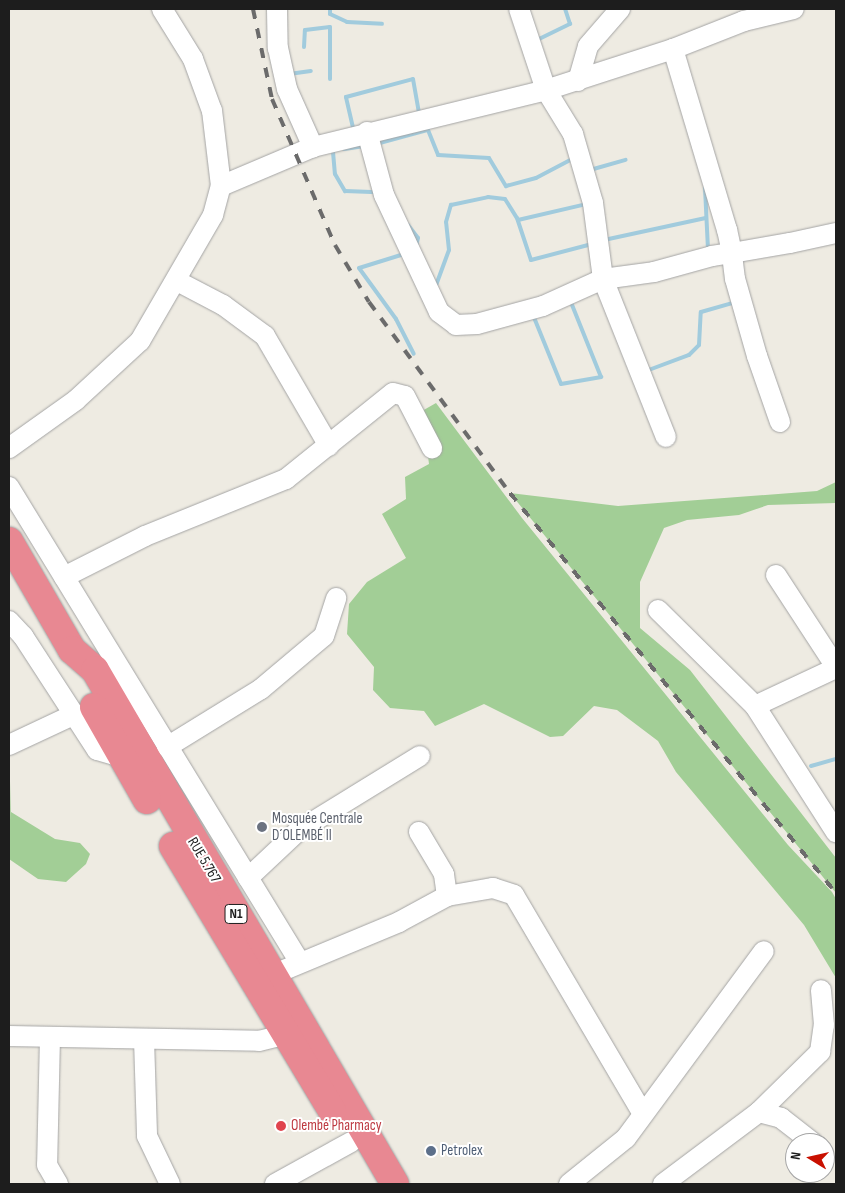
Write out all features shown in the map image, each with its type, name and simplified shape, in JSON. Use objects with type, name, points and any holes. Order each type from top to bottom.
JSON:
[{"type":"highway","name":"RUE 5.767","points":[[9,541],[72,650],[95,670],[263,978],[395,1184]]},
{"type":"highway","name":"N1","points":[[72,650],[81,683],[121,757],[263,978],[283,1035],[351,1142],[373,1184]]},
{"type":"street","points":[[9,448],[123,359],[156,319],[213,215],[221,186],[218,149],[204,83],[162,9]]},
{"type":"street","points":[[276,9],[278,48],[287,89],[313,146]]},
{"type":"street","points":[[519,9],[546,90],[574,134],[594,203],[603,279],[666,437]]},
{"type":"street","points":[[578,81],[588,46],[620,9]]},
{"type":"street","points":[[221,186],[313,146],[578,81],[673,49],[744,21],[794,9]]},
{"type":"street","points":[[673,49],[732,253],[740,296],[780,422]]},
{"type":"street","points":[[367,132],[384,195],[439,312],[456,326],[523,313],[603,279],[654,272],[732,253],[836,233]]},
{"type":"street","points":[[177,281],[266,336],[329,446]]},
{"type":"street","points":[[64,577],[170,525],[286,480],[398,392],[405,396],[432,448]]},
{"type":"street","points":[[9,488],[299,961]]},
{"type":"street","points":[[755,706],[836,668],[776,574]]},
{"type":"street","points":[[167,747],[261,688],[324,636],[336,598]]},
{"type":"street","points":[[658,610],[755,706],[836,832]]},
{"type":"street","points":[[9,621],[23,636],[97,750],[121,757]]},
{"type":"street","points":[[9,745],[73,715]]},
{"type":"street","points":[[248,878],[298,831],[420,756]]},
{"type":"street","points":[[419,832],[444,874],[447,896]]},
{"type":"street","points":[[263,978],[299,961],[398,922],[447,896],[493,888],[514,895],[642,1112]]},
{"type":"street","points":[[569,1184],[617,1148],[642,1112],[696,1050],[710,1021],[764,951]]},
{"type":"street","points":[[663,1184],[758,1112],[820,1052],[824,1025],[821,990]]},
{"type":"street","points":[[9,1036],[259,1041],[283,1035]]},
{"type":"street","points":[[50,1037],[47,1165],[58,1184]]},
{"type":"street","points":[[144,1039],[147,1136],[170,1184]]},
{"type":"street","points":[[758,1112],[781,1118],[800,1133]]},
{"type":"street","points":[[275,1184],[351,1142]]},
{"type":"green space","points":[[436,403],[522,518],[788,845],[832,892],[836,899],[836,978],[804,925],[676,772],[658,741],[617,710],[594,706],[563,736],[550,737],[484,704],[435,726],[424,711],[390,708],[373,690],[374,667],[347,634],[349,604],[367,582],[406,558],[382,514],[406,499],[405,477],[429,464],[422,411]]},
{"type":"green space","points":[[836,482],[836,503],[768,505],[739,515],[687,520],[664,528],[640,582],[640,628],[690,670],[836,858],[836,893],[510,493],[618,506],[817,491]]},
{"type":"green space","points":[[11,781],[11,812],[55,839],[80,843],[90,854],[86,864],[66,882],[38,879],[9,859]]},
{"type":"waterway","points":[[330,9],[330,14],[347,22],[382,24]]},
{"type":"waterway","points":[[537,40],[570,24],[565,9]]},
{"type":"waterway","points":[[304,47],[305,30],[330,27],[330,79]]},
{"type":"waterway","points":[[289,74],[311,71]]},
{"type":"waterway","points":[[354,132],[346,97],[413,79],[419,114]]},
{"type":"waterway","points":[[376,144],[428,130],[438,155],[489,158],[506,186],[536,178],[574,158]]},
{"type":"waterway","points":[[344,149],[365,146]]},
{"type":"waterway","points":[[333,152],[335,174],[345,191],[378,192]]},
{"type":"waterway","points":[[590,170],[626,160]]},
{"type":"waterway","points":[[705,188],[708,250]]},
{"type":"waterway","points":[[435,288],[449,250],[446,222],[451,205],[488,197],[505,199],[517,218],[531,260],[592,244]]},
{"type":"waterway","points":[[518,220],[587,204]]},
{"type":"waterway","points":[[604,240],[706,218]]},
{"type":"waterway","points":[[408,225],[418,238],[416,246]]},
{"type":"waterway","points":[[404,254],[359,268],[396,319],[414,354]]},
{"type":"waterway","points":[[533,315],[561,384],[601,377],[570,300]]},
{"type":"waterway","points":[[646,371],[689,355],[699,345],[701,312],[735,302]]},
{"type":"waterway","points":[[811,766],[836,759]]},
{"type":"railway","points":[[253,9],[272,99],[335,245],[369,302],[510,493],[836,893]]},
{"type":"place","name":"Mosquée Centrale D´OLEMBÉ II","points":[[262,827]]},
{"type":"place","name":"Olembé Pharmacy","points":[[281,1126]]},
{"type":"place","name":"Petrolex","points":[[431,1151]]}]
